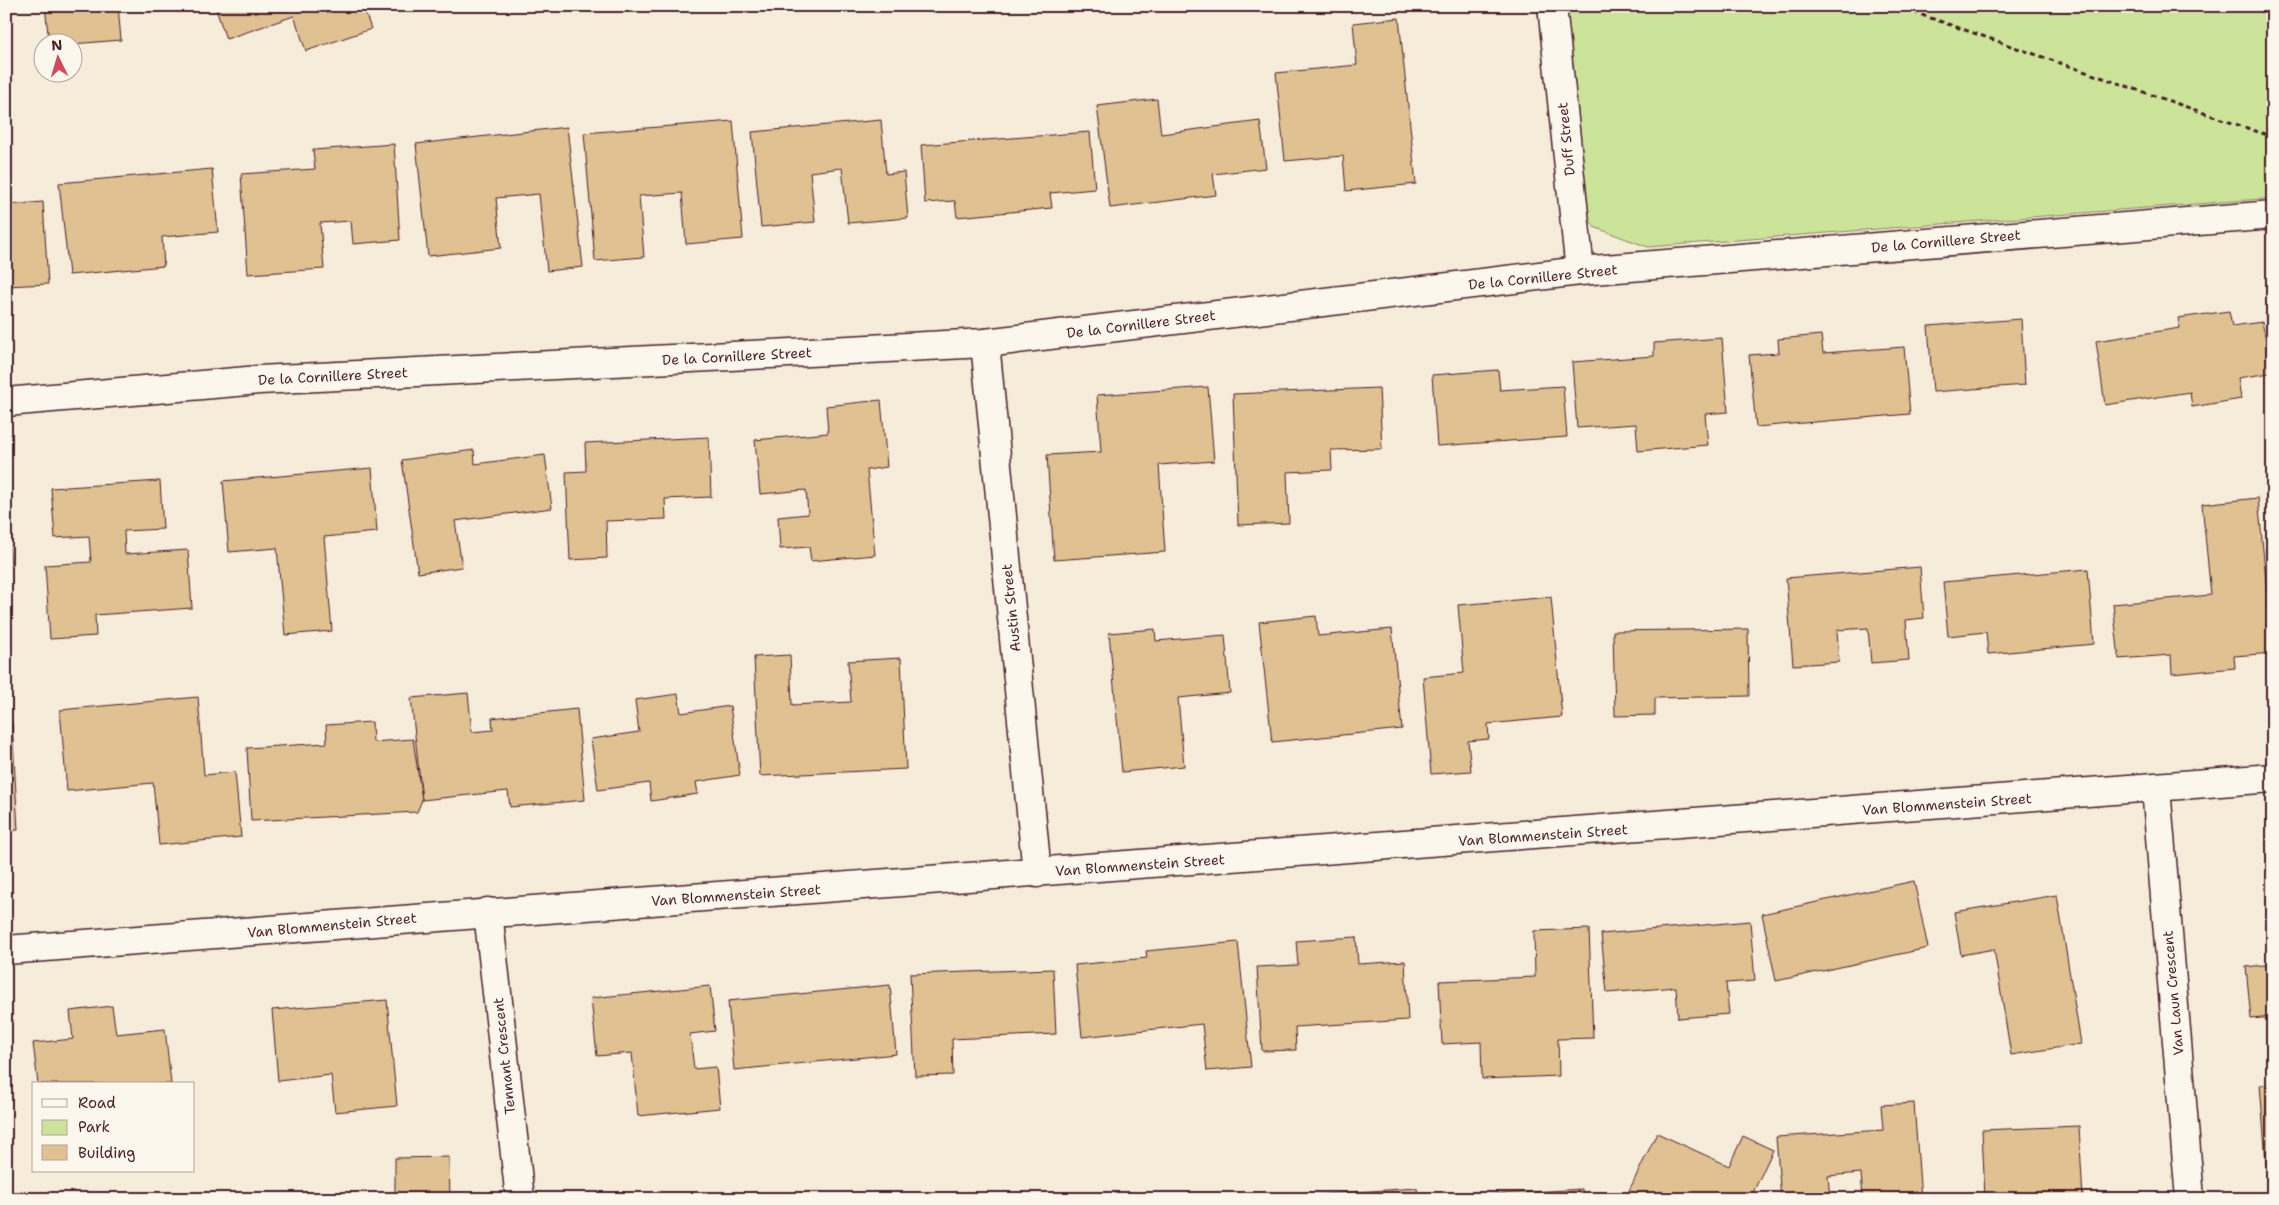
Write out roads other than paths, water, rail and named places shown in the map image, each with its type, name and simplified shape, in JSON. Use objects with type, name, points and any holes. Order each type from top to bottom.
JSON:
[{"type":"street","name":"Duff Street","points":[[1552,6],[1580,271]]},
{"type":"street","name":"De la Cornillere Street","points":[[6,402],[269,380],[986,343],[1580,271],[2273,215]]},
{"type":"street","name":"Austin Street","points":[[986,343],[1037,873]]},
{"type":"street","name":"Van Blommenstein Street","points":[[6,950],[2273,778]]},
{"type":"street","name":"Van Laun Crescent","points":[[2156,788],[2190,1199]]},
{"type":"street","name":"Tennant Crescent","points":[[488,912],[520,1199]]}]
